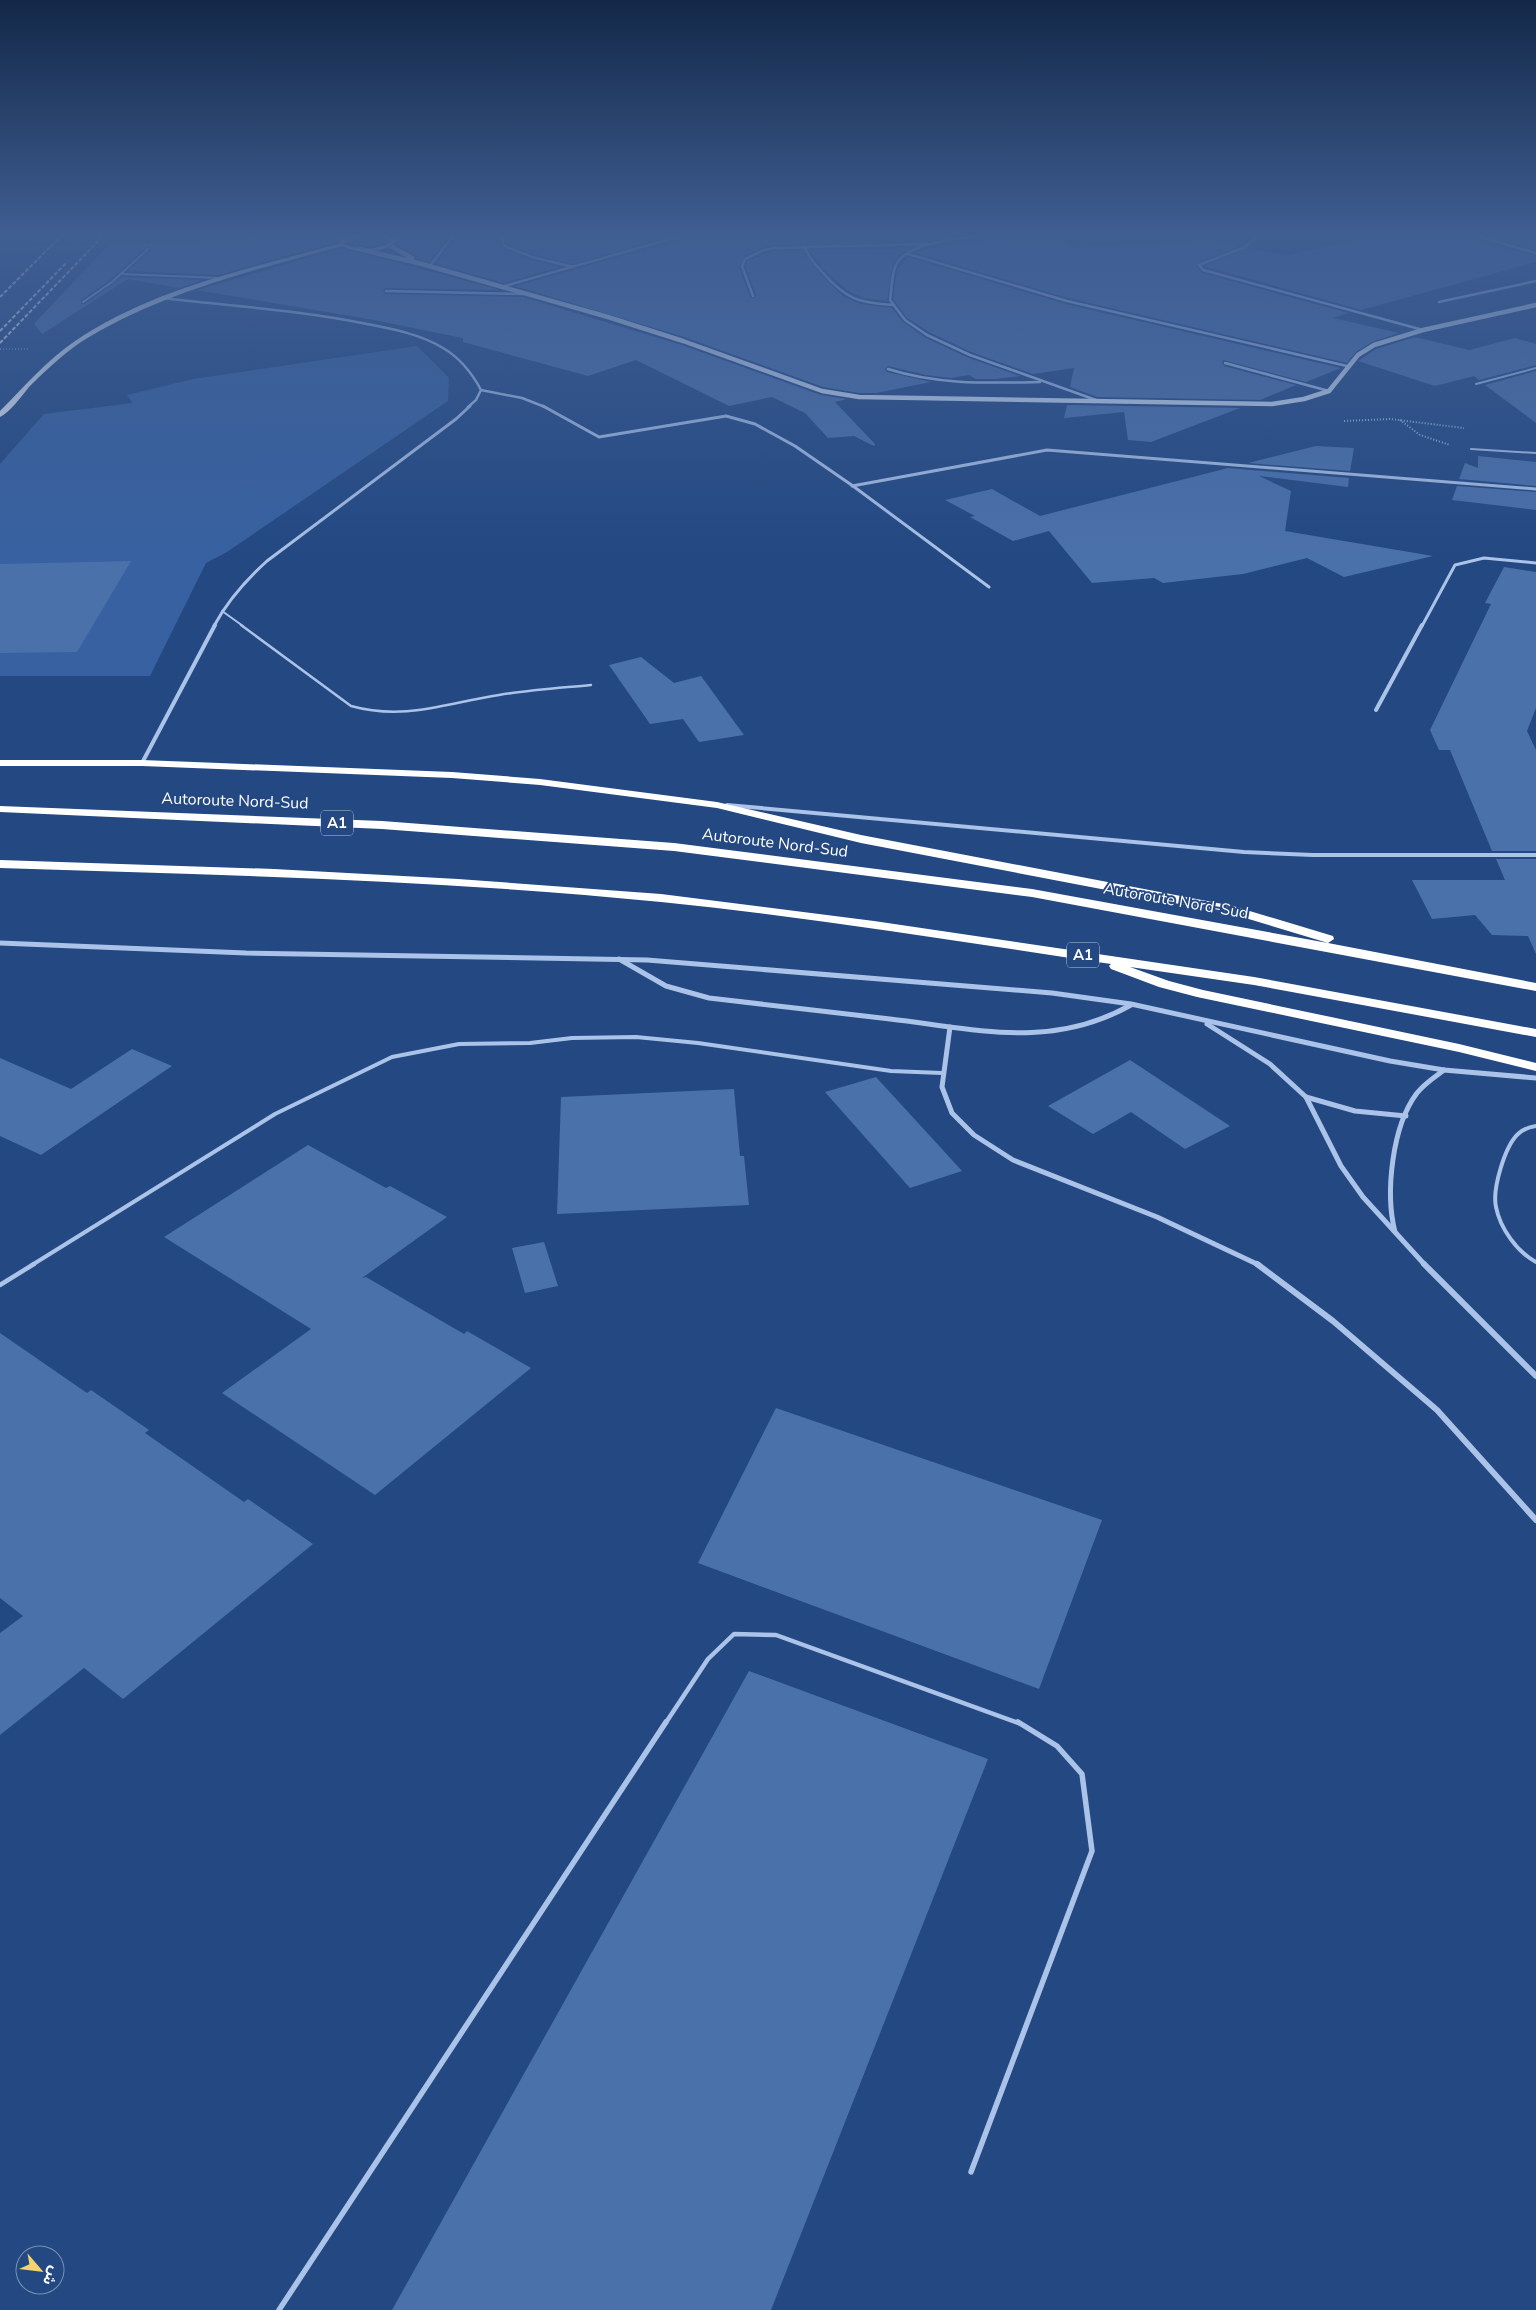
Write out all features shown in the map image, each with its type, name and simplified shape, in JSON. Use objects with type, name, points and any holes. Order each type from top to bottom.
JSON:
[{"type":"highway","points":[[3,762],[142,763],[452,775],[540,782],[717,805],[861,839],[1233,910],[1316,934],[1357,952]]},
{"type":"highway","name":"Autoroute Nord-Sud","points":[[0,809],[382,825],[674,848],[1032,893],[1357,952],[1536,987]]},
{"type":"highway","name":"A1","points":[[0,864],[274,873],[458,883],[661,898],[874,925],[1254,980],[1536,1033]]},
{"type":"highway","points":[[1096,957],[1137,974],[1202,994],[1459,1048],[1536,1067]]},
{"type":"main road","points":[[0,415],[45,368],[78,344]]},
{"type":"main road","points":[[691,344],[822,390],[859,397],[1272,404],[1304,399],[1329,392],[1347,366],[1358,355],[1378,344]]},
{"type":"street","points":[[438,344],[456,356],[473,374],[481,390]]},
{"type":"street","points":[[946,344],[970,355],[1096,400]]},
{"type":"street","points":[[1251,344],[1347,366]]},
{"type":"street","points":[[1225,363],[1329,392]]},
{"type":"street","points":[[888,369],[910,378],[951,383],[1045,382]]},
{"type":"street","points":[[481,390],[522,398],[539,404],[599,437],[726,416],[747,420],[784,439],[852,486],[989,587]]},
{"type":"street","points":[[142,763],[222,611],[241,585],[266,562],[456,419],[476,400],[481,390]]},
{"type":"street","points":[[852,486],[1047,450],[1536,489]]},
{"type":"street","points":[[1376,710],[1454,565],[1467,560],[1485,558],[1536,563]]},
{"type":"street","points":[[717,805],[816,812],[1244,852],[1322,855],[1536,854]]},
{"type":"street","points":[[0,943],[265,954],[618,958],[1052,992],[1131,1004],[1202,1022],[1341,1052],[1444,1070],[1536,1078]]},
{"type":"street","points":[[618,958],[666,986],[709,998],[1017,1034],[1051,1033],[1083,1027],[1110,1018],[1131,1004]]},
{"type":"street","points":[[1202,1022],[1270,1064],[1306,1097],[1328,1106],[1354,1112],[1380,1116],[1406,1116]]},
{"type":"street","points":[[950,1027],[942,1073],[942,1088],[952,1113],[974,1135],[1012,1160],[1156,1217],[1255,1262],[1333,1320],[1437,1410],[1536,1520]]},
{"type":"street","points":[[1395,1232],[1390,1194],[1399,1142],[1406,1116],[1415,1096],[1427,1082],[1444,1070]]},
{"type":"street","points":[[1306,1097],[1340,1166],[1363,1197],[1536,1376]]},
{"type":"lane","points":[[1476,384],[1536,368]]},
{"type":"lane","points":[[1471,450],[1536,453]]},
{"type":"lane","points":[[222,611],[351,706],[373,712],[419,712],[496,695],[591,685]]},
{"type":"lane","points":[[0,1286],[275,1114],[392,1057],[459,1044],[530,1042],[572,1038],[636,1037],[708,1044],[890,1071],[942,1073]]},
{"type":"lane","points":[[1536,1126],[1517,1134],[1510,1144],[1499,1180],[1495,1202],[1504,1228],[1528,1260],[1536,1264]]},
{"type":"lane","points":[[279,2310],[703,1667],[734,1634],[776,1635],[1022,1724],[1057,1746],[1082,1774],[1092,1851],[971,2172]]},
{"type":"path","points":[[0,349],[34,349]]},
{"type":"path","points":[[1400,420],[1411,430],[1428,438],[1471,450]]},
{"type":"path","points":[[1344,421],[1400,420],[1468,429]]},
{"type":"shaded area","points":[[417,346],[449,378],[448,401],[227,552],[206,563],[150,676],[0,676],[0,464],[44,414],[132,403],[127,395],[193,379]]},
{"type":"building","points":[[470,344],[678,344],[821,395],[847,399],[835,402],[875,444],[874,446],[854,436],[828,438],[805,413],[772,397],[729,406],[636,360],[588,376]]},
{"type":"building","points":[[703,344],[938,344],[969,358],[1020,376],[976,379],[969,375],[951,378],[926,375],[888,366],[885,369],[887,372],[931,382],[876,393],[859,393],[823,387]]},
{"type":"building","points":[[954,344],[1237,344],[1341,368],[1306,382],[1223,360],[1224,366],[1296,385],[1260,400],[1097,397],[1070,387],[1074,368],[1033,374],[971,352]]},
{"type":"building","points":[[1265,344],[1369,344],[1356,352],[1347,363]]},
{"type":"building","points":[[1393,344],[1443,344],[1469,350],[1493,344],[1535,344],[1536,365],[1479,380],[1474,376],[1435,386],[1358,361],[1376,349]]},
{"type":"building","points":[[1536,371],[1536,423],[1485,385]]},
{"type":"building","points":[[1067,405],[1240,408],[1151,442],[1128,440],[1124,412],[1064,418]]},
{"type":"building","points":[[1316,446],[1354,448],[1350,471],[1248,463]]},
{"type":"building","points":[[1478,456],[1536,462],[1536,486],[1459,479],[1465,463],[1478,468]]},
{"type":"building","points":[[1228,468],[1349,478],[1348,487],[1259,476],[1291,491],[1285,531],[1433,556],[1344,577],[1307,558],[1243,574],[1163,583],[1154,578],[1092,583],[1049,531],[1013,541],[970,517],[975,516],[945,500],[992,489],[1040,516]]},
{"type":"building","points":[[1457,486],[1536,492],[1536,510],[1452,500]]},
{"type":"building","points":[[131,561],[77,652],[0,653],[0,564]]},
{"type":"building","points":[[1504,567],[1536,572],[1536,708],[1527,731],[1536,750],[1536,851],[1492,851],[1450,750],[1439,750],[1430,730],[1491,604],[1485,603]]},
{"type":"building","points":[[641,657],[674,683],[701,676],[744,735],[699,742],[683,719],[650,724],[609,665]]},
{"type":"building","points":[[1496,859],[1536,859],[1536,954],[1528,936],[1492,935],[1475,915],[1432,919],[1412,880],[1505,880]]},
{"type":"building","points":[[132,1049],[172,1066],[41,1155],[0,1136],[0,1058],[71,1089]]},
{"type":"building","points":[[1130,1060],[1230,1126],[1185,1149],[1131,1112],[1093,1134],[1048,1106]]},
{"type":"building","points":[[876,1077],[962,1171],[910,1188],[825,1092]]},
{"type":"building","points":[[734,1089],[740,1156],[744,1156],[749,1205],[557,1214],[561,1097]]},
{"type":"building","points":[[308,1145],[386,1188],[390,1186],[447,1217],[362,1278],[366,1277],[464,1334],[467,1331],[531,1368],[375,1495],[222,1393],[311,1329],[164,1237]]},
{"type":"building","points":[[544,1242],[558,1286],[525,1293],[512,1248]]},
{"type":"building","points":[[0,1333],[87,1393],[91,1390],[149,1430],[145,1433],[244,1502],[248,1499],[313,1544],[123,1699],[84,1668],[0,1735],[0,1633],[23,1616],[0,1598]]},
{"type":"building","points":[[776,1408],[1102,1520],[1039,1689],[698,1563]]},
{"type":"building","points":[[749,1671],[988,1759],[771,2310],[392,2310]]}]
